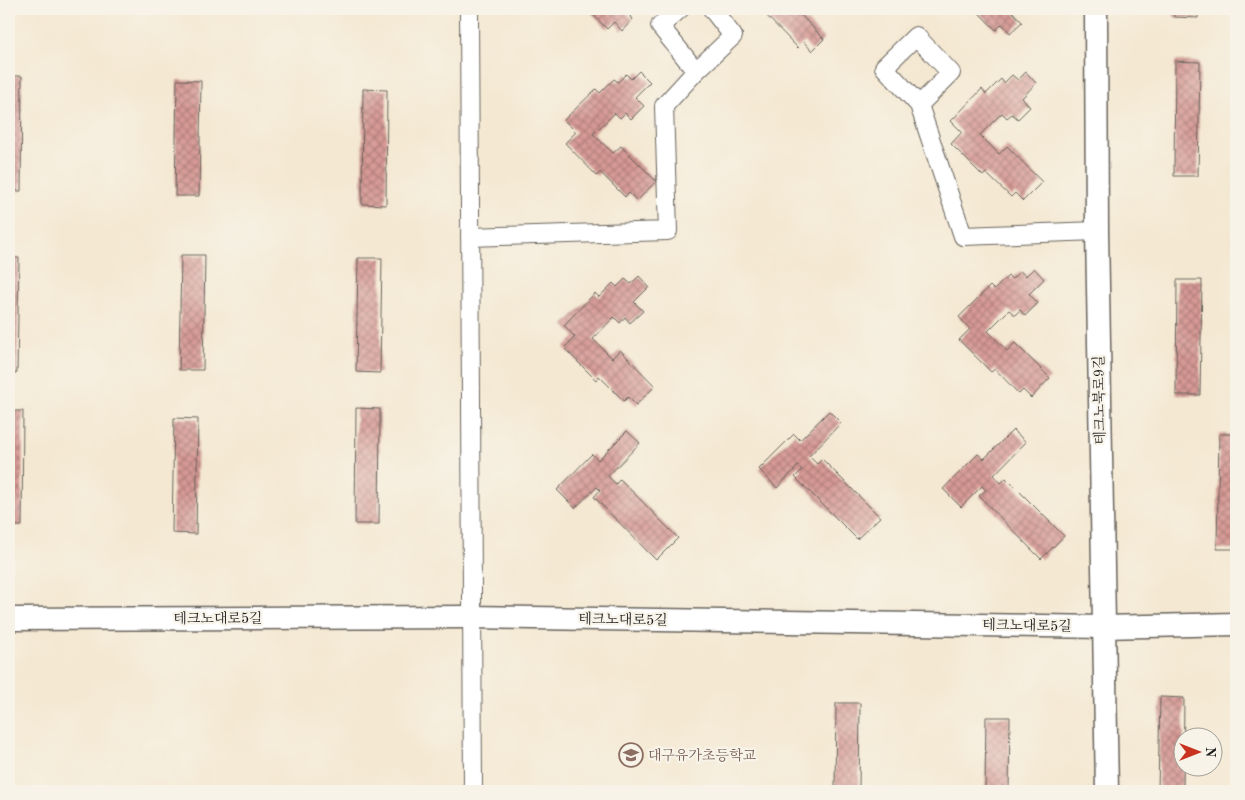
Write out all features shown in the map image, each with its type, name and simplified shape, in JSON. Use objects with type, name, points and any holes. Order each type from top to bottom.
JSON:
[{"type":"street","points":[[469,9],[473,791]]},
{"type":"street","points":[[680,9],[660,26],[696,71]]},
{"type":"street","points":[[470,237],[668,230],[664,106],[696,71],[733,36],[712,9]]},
{"type":"street","name":"테크노북로9길","points":[[1096,9],[1097,230],[1107,791]]},
{"type":"street","points":[[919,105],[963,236],[1097,230]]},
{"type":"street","name":"테크노대로5길","points":[[9,619],[472,617],[1103,627],[1236,624]]},
{"type":"building","points":[[588,9],[623,9],[633,19],[622,31],[614,22],[607,29]]},
{"type":"building","points":[[760,9],[795,9],[824,39],[812,51],[804,42],[798,48]]},
{"type":"building","points":[[975,9],[1010,9],[1022,22],[1010,33],[1002,24],[996,30]]},
{"type":"building","points":[[1174,9],[1198,9],[1198,18],[1174,17]]},
{"type":"building","points":[[1175,61],[1200,62],[1198,176],[1174,176]]},
{"type":"building","points":[[639,71],[650,82],[635,97],[644,106],[631,119],[625,113],[620,118],[615,113],[593,134],[613,153],[621,146],[656,181],[637,201],[629,193],[625,197],[600,172],[597,176],[565,143],[576,132],[564,120],[596,89],[600,93],[614,79],[618,82],[626,74],[631,79]]},
{"type":"building","points":[[1026,72],[1036,83],[1022,98],[1030,107],[1018,119],[1012,114],[1007,118],[1002,113],[980,135],[999,154],[1007,146],[1042,182],[1023,201],[1015,193],[1011,197],[986,173],[983,176],[951,144],[962,132],[951,121],[982,89],[986,94],[1001,79],[1004,83],[1012,75],[1018,80]]},
{"type":"building","points":[[9,76],[22,76],[21,191],[9,191]]},
{"type":"building","points":[[177,80],[201,81],[199,196],[175,196]]},
{"type":"building","points":[[363,89],[387,90],[386,205],[362,204]]},
{"type":"building","points":[[181,255],[205,255],[203,370],[179,370]]},
{"type":"building","points":[[9,258],[19,258],[17,373],[9,373]]},
{"type":"building","points":[[358,258],[382,258],[380,373],[356,372]]},
{"type":"building","points":[[1034,268],[1044,279],[1029,294],[1038,303],[1025,316],[1020,310],[1015,315],[1009,310],[988,331],[1007,351],[1015,343],[1050,378],[1031,398],[1023,390],[1019,394],[995,369],[991,372],[959,340],[970,329],[959,317],[990,286],[994,290],[1008,276],[1012,279],[1020,271],[1026,276]]},
{"type":"building","points":[[639,276],[649,287],[634,302],[643,311],[630,323],[625,317],[620,323],[614,317],[593,339],[612,358],[620,350],[655,386],[636,405],[628,397],[624,401],[599,376],[596,380],[564,348],[575,337],[564,325],[595,293],[599,297],[613,283],[617,287],[625,279],[631,284]]},
{"type":"building","points":[[1177,280],[1202,280],[1200,395],[1176,395]]},
{"type":"building","points":[[356,408],[380,409],[379,524],[355,524]]},
{"type":"building","points":[[9,411],[23,411],[22,526],[9,526]]},
{"type":"building","points":[[829,411],[841,423],[809,456],[817,464],[822,459],[880,517],[857,539],[795,477],[802,470],[798,466],[777,488],[759,469],[794,434],[800,440]]},
{"type":"building","points":[[174,418],[198,419],[196,534],[172,533]]},
{"type":"building","points":[[1013,430],[1026,442],[994,475],[1001,483],[1006,478],[1064,536],[1041,559],[979,496],[986,490],[982,486],[961,507],[943,489],[978,454],[984,459]]},
{"type":"building","points":[[627,431],[640,443],[608,476],[616,484],[620,479],[678,538],[656,560],[594,497],[600,490],[597,487],[575,508],[557,490],[592,454],[598,460]]},
{"type":"building","points":[[1219,434],[1236,434],[1236,549],[1217,549]]},
{"type":"building","points":[[1160,697],[1184,698],[1184,728],[1172,728],[1172,778],[1183,778],[1183,791],[1158,791]]},
{"type":"building","points":[[836,703],[860,703],[859,791],[835,791]]},
{"type":"building","points":[[986,717],[1010,717],[1009,791],[985,791]]},
{"type":"place","name":"대구유가초등학교","points":[[631,755]]}]
